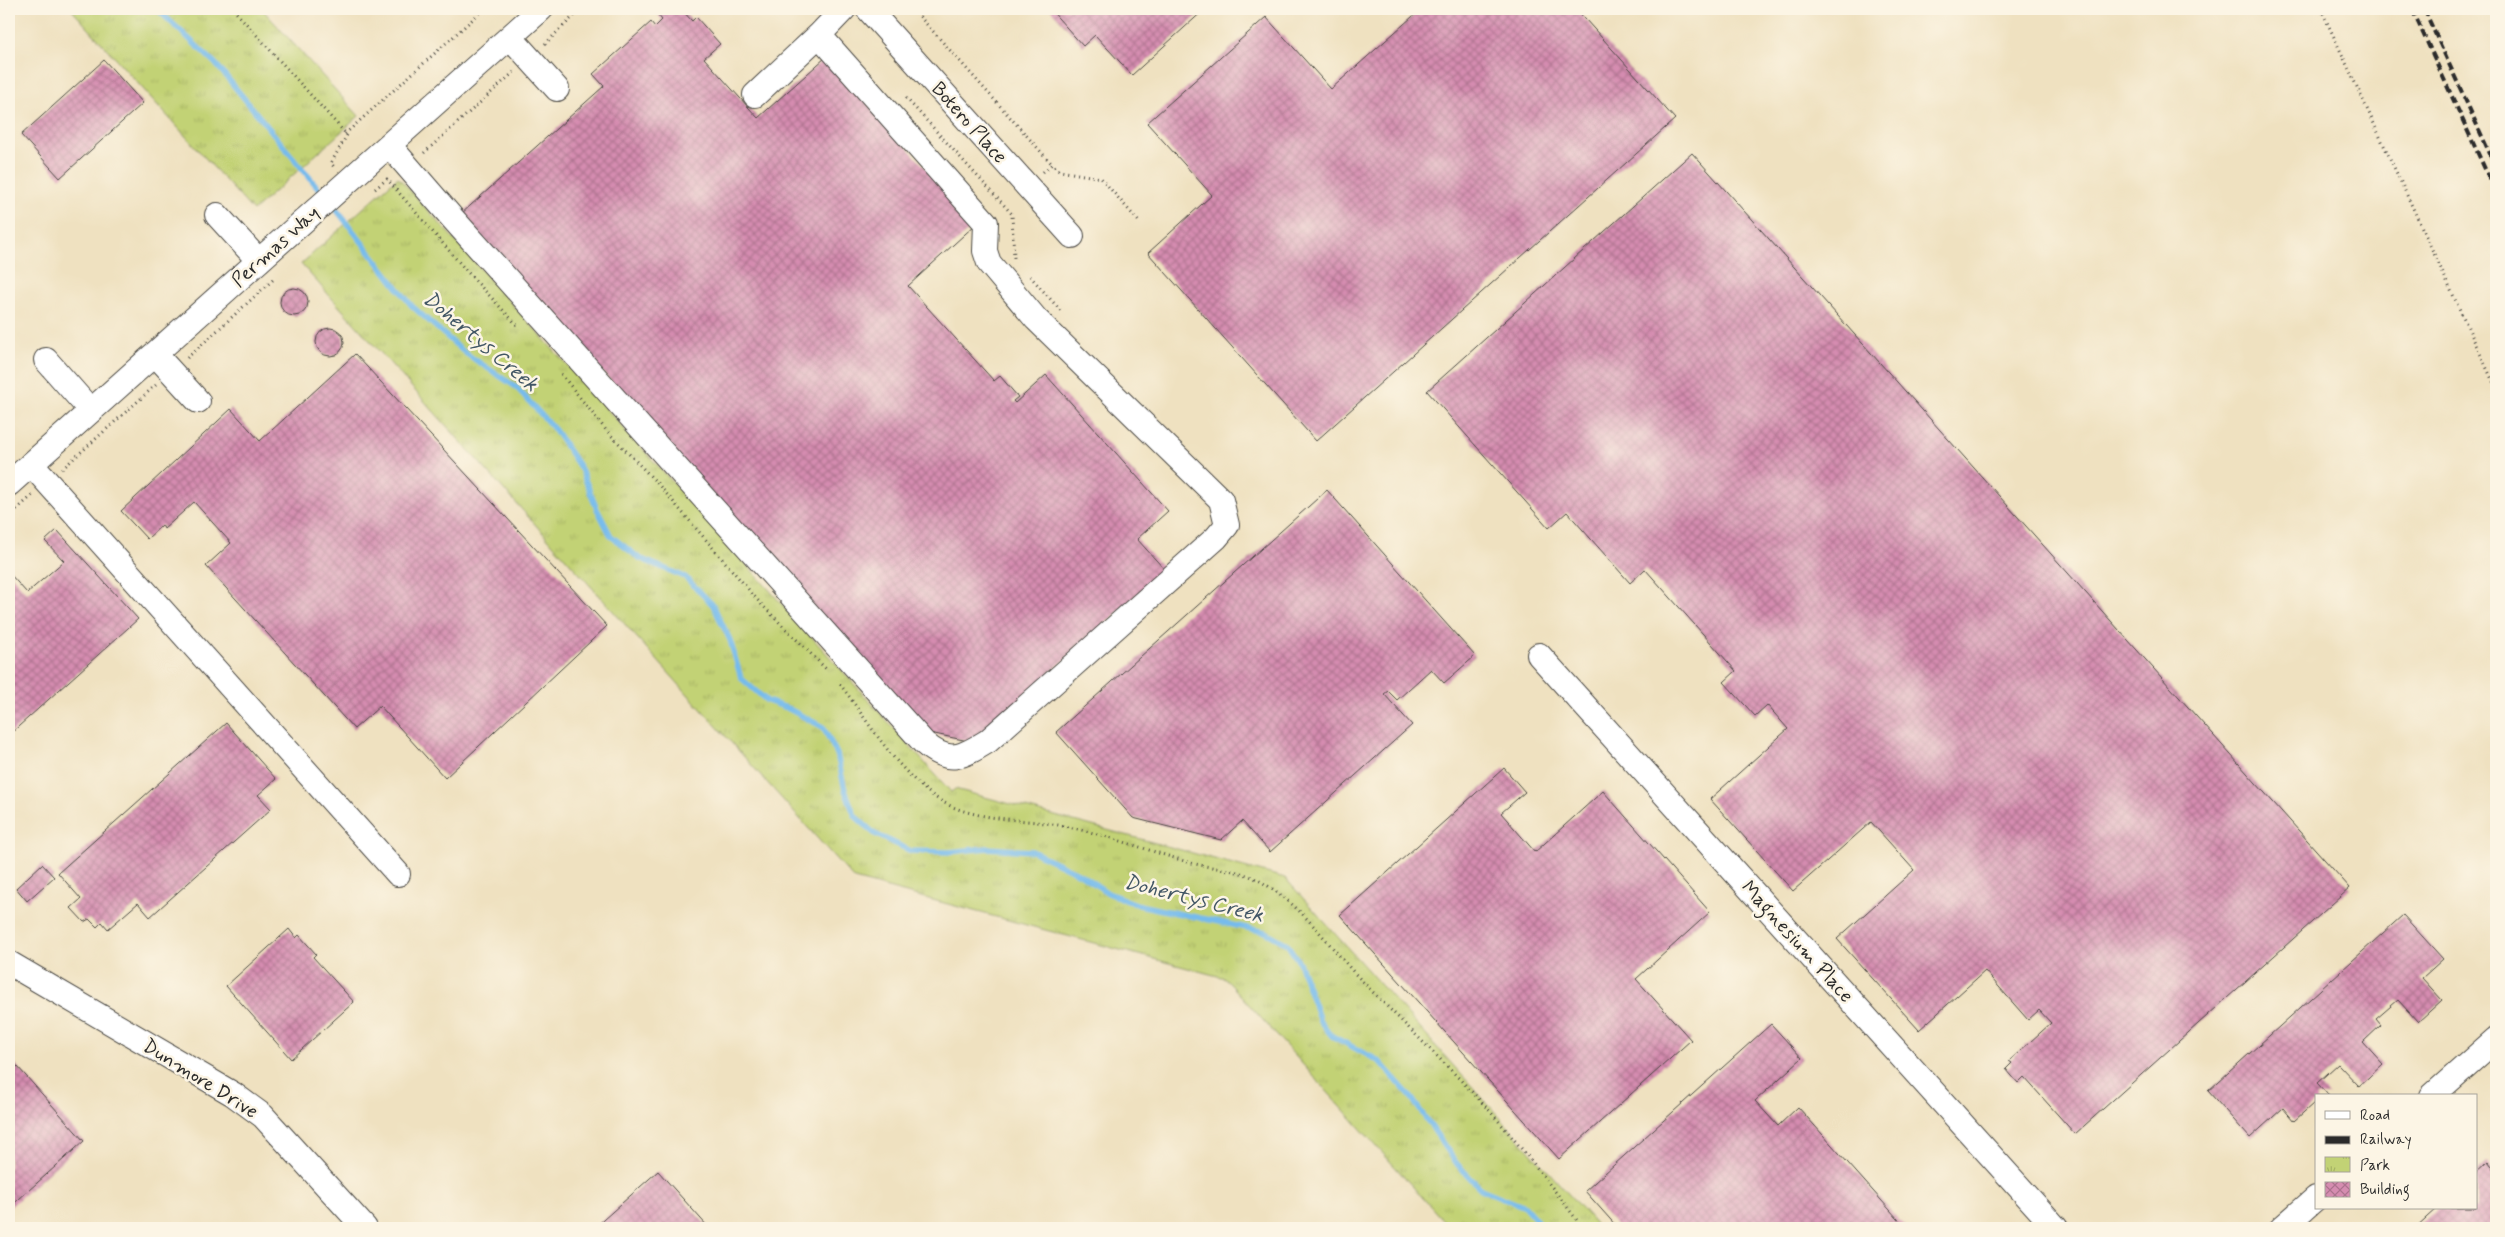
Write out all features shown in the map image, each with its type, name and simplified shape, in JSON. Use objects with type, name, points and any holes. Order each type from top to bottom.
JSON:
[{"type":"street","name":"Permas Way","points":[[9,484],[541,9]]},
{"type":"street","points":[[755,95],[819,36],[844,9]]},
{"type":"street","name":"Botero Place","points":[[868,9],[1072,236]]},
{"type":"street","points":[[389,145],[924,743],[937,754],[960,756],[988,741],[1216,538],[1227,525],[1226,514],[1221,500],[1036,319],[989,263],[985,251],[986,223],[819,36]]},
{"type":"street","points":[[510,37],[558,90]]},
{"type":"street","points":[[217,215],[259,261]]},
{"type":"street","points":[[155,354],[198,401]]},
{"type":"street","points":[[46,360],[91,411]]},
{"type":"street","points":[[31,464],[398,874]]},
{"type":"street","name":"Magnesium Place","points":[[1539,655],[2056,1228]]},
{"type":"street","name":"Dunmore Drive","points":[[9,963],[233,1094],[263,1116],[365,1228]]},
{"type":"street","points":[[2434,1094],[2496,1039]]},
{"type":"street","points":[[2282,1228],[2315,1199]]},
{"type":"path","points":[[233,9],[347,135],[331,163],[348,181]]},
{"type":"path","points":[[345,134],[484,9]]},
{"type":"path","points":[[371,191],[408,166],[530,58],[581,9]]},
{"type":"path","points":[[913,9],[1052,164],[1060,171],[1101,178],[1140,223]]},
{"type":"path","points":[[2321,9],[2496,388]]},
{"type":"path","points":[[1004,206],[1028,187],[1052,164]]},
{"type":"path","points":[[387,179],[471,276],[523,331]]},
{"type":"path","points":[[561,373],[606,430],[658,484],[761,604],[829,672]]},
{"type":"path","points":[[836,678],[900,767],[933,796],[946,803],[981,815],[1062,825],[1191,863],[1224,868],[1256,878],[1286,897],[1315,925],[1357,976],[1474,1094],[1534,1164],[1583,1228]]},
{"type":"green space","points":[[71,9],[262,9],[359,116],[253,211]]},
{"type":"green space","points":[[398,177],[951,792],[955,789],[1285,878],[1599,1228],[1450,1228],[1225,978],[854,879],[301,264]]},
{"type":"building","points":[[664,9],[681,9],[692,21],[696,17],[720,44],[704,58],[758,118],[826,57],[976,224],[908,286],[994,381],[1000,376],[1018,397],[1013,401],[1015,403],[1046,375],[1168,511],[1137,539],[1165,570],[973,742],[925,732],[461,214],[604,86],[593,74],[651,22],[655,27],[662,20],[658,15]]},
{"type":"building","points":[[1050,9],[1205,9],[1132,75],[1095,35],[1083,46]]},
{"type":"building","points":[[1421,9],[1576,9],[1675,119],[1316,441],[1148,253],[1212,195],[1147,123],[1266,17],[1331,89]]},
{"type":"building","points":[[104,60],[143,103],[60,178],[21,135]]},
{"type":"building","points":[[1692,153],[2350,888],[2075,1134],[2024,1077],[2018,1083],[2006,1069],[2012,1063],[2009,1061],[2051,1023],[2039,1010],[2028,1020],[1985,971],[1919,1030],[1837,939],[1914,870],[1871,822],[1793,891],[1710,799],[1788,729],[1767,705],[1755,716],[1724,682],[1736,671],[1645,569],[1630,583],[1567,512],[1549,528],[1427,391]]},
{"type":"building","points":[[294,288],[304,292],[308,302],[304,312],[294,316],[284,312],[280,302],[284,292]]},
{"type":"building","points":[[330,328],[340,332],[344,342],[340,352],[330,356],[320,352],[316,342],[320,332]]},
{"type":"building","points":[[355,354],[607,626],[445,778],[380,706],[354,729],[206,566],[231,543],[194,502],[164,529],[162,525],[147,539],[121,511],[231,409],[260,441]]},
{"type":"building","points":[[1327,490],[1475,656],[1444,683],[1431,669],[1397,700],[1388,691],[1384,694],[1412,725],[1270,852],[1242,821],[1221,840],[1133,818],[1056,732]]},
{"type":"building","points":[[57,530],[138,619],[9,735],[9,573],[27,593],[64,561],[45,541]]},
{"type":"building","points":[[226,723],[276,779],[258,795],[271,809],[150,917],[138,903],[108,929],[102,922],[97,927],[89,919],[84,922],[71,908],[81,899],[58,873]]},
{"type":"building","points":[[1504,768],[1525,792],[1501,813],[1535,852],[1603,791],[1710,912],[1636,979],[1691,1040],[1559,1159],[1340,915]]},
{"type":"building","points":[[42,864],[54,877],[27,901],[16,888]]},
{"type":"building","points":[[2403,915],[2443,959],[2422,978],[2442,1000],[2418,1022],[2398,1000],[2376,1019],[2381,1025],[2363,1042],[2383,1064],[2359,1086],[2338,1064],[2317,1083],[2327,1094],[2315,1094],[2315,1104],[2294,1121],[2283,1108],[2250,1138],[2208,1091]]},
{"type":"building","points":[[289,929],[296,938],[299,935],[316,954],[313,957],[354,1002],[291,1059],[226,986]]},
{"type":"building","points":[[1771,1024],[1802,1058],[1755,1101],[1778,1126],[1798,1107],[1906,1228],[1618,1228],[1585,1191]]},
{"type":"building","points":[[9,1057],[84,1141],[9,1208]]},
{"type":"building","points":[[2488,1162],[2496,1172],[2496,1228],[2415,1228],[2435,1210],[2478,1210],[2478,1171]]},
{"type":"building","points":[[658,1171],[709,1228],[594,1228]]},
{"type":"waterway","name":"Dohertys Creek","points":[[157,9],[215,63],[324,195]]},
{"type":"waterway","name":"Dohertys Creek","points":[[332,204],[412,306],[465,353],[516,387],[555,430],[581,469],[596,507],[611,536],[639,558],[685,577],[713,605],[730,640],[741,678],[767,701],[787,708],[823,727],[837,754],[845,790],[855,816],[875,834],[911,851],[949,852],[987,848],[1032,851],[1080,874],[1108,893],[1139,905],[1266,932],[1287,944],[1299,962],[1320,1021],[1332,1036],[1379,1061],[1411,1097],[1457,1164],[1481,1189],[1525,1207],[1538,1222],[1540,1228]]},
{"type":"railway","points":[[2412,9],[2496,193]]},
{"type":"railway","points":[[2424,9],[2496,167]]}]
